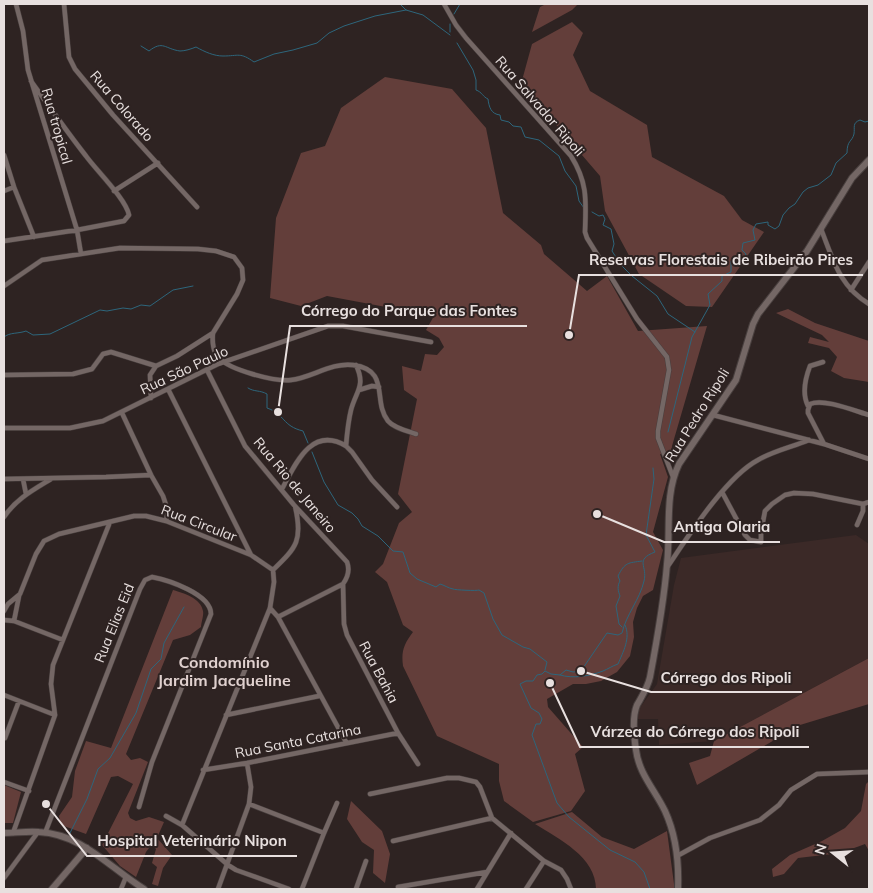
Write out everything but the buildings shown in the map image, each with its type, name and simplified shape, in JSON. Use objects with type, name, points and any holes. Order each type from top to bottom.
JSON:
[{"type":"street","name":"Rua tropical","points":[[16,4],[23,31],[27,63],[77,230],[81,254]]},
{"type":"street","name":"Rua Colorado","points":[[64,4],[69,57],[75,69],[112,115],[197,207]]},
{"type":"street","name":"Rua Salvador Ripoli","points":[[444,4],[466,38],[571,156],[579,168],[586,191],[585,232],[587,238],[637,319],[661,349],[669,364],[658,431],[660,445],[673,477]]},
{"type":"street","points":[[4,241],[77,230],[124,221],[128,218],[128,212],[114,191],[85,156],[32,81]]},
{"type":"street","points":[[4,155],[14,187],[34,236]]},
{"type":"street","name":"Rua Pedro Ripoli","points":[[678,889],[677,856],[673,833],[665,812],[640,769],[635,749],[634,728],[636,707],[650,679],[667,567],[669,501],[673,477],[679,464],[736,380],[753,324],[758,314],[794,270],[852,178],[869,160]]},
{"type":"street","points":[[114,191],[158,163]]},
{"type":"street","points":[[4,191],[14,187]]},
{"type":"street","points":[[821,229],[838,274],[851,290],[869,304]]},
{"type":"street","points":[[4,286],[38,261],[120,248],[155,247],[216,251],[234,257],[242,268],[243,280],[237,294],[213,333],[177,356],[156,366],[150,376],[151,398]]},
{"type":"street","points":[[851,290],[869,262]]},
{"type":"street","name":"Rua São Paulo","points":[[4,428],[70,428],[96,423],[122,413],[224,362],[328,326],[344,326],[431,342]]},
{"type":"street","points":[[213,333],[217,357],[224,362],[271,379],[288,381],[341,365],[356,365],[365,368],[374,374],[379,387],[383,410],[388,421],[398,428],[416,434]]},
{"type":"street","points":[[4,374],[73,374],[92,369],[103,354],[111,352],[156,366]]},
{"type":"street","points":[[823,362],[810,366],[807,374],[805,400],[808,406],[808,413],[824,444]]},
{"type":"street","points":[[346,446],[351,411],[359,390],[360,374],[356,365]]},
{"type":"street","name":"Rua Rio de Janeiro","points":[[207,370],[245,446],[294,505],[347,562],[348,574],[342,584]]},
{"type":"street","points":[[359,390],[372,386],[379,387]]},
{"type":"street","points":[[168,390],[251,555]]},
{"type":"street","points":[[808,406],[816,402],[835,405],[869,415]]},
{"type":"street","points":[[122,413],[167,506],[166,521]]},
{"type":"street","points":[[713,415],[824,444],[869,459]]},
{"type":"street","points":[[282,489],[297,461],[308,448],[326,440],[338,441],[352,452],[372,480],[397,507]]},
{"type":"street","points":[[667,567],[722,492],[745,469],[758,460],[809,440]]},
{"type":"street","points":[[4,479],[151,475]]},
{"type":"street","points":[[23,478],[26,494]]},
{"type":"street","points":[[4,517],[15,503],[26,494],[52,479]]},
{"type":"street","points":[[722,492],[747,538],[761,542],[765,511],[785,495],[794,493],[813,494],[863,504],[869,502]]},
{"type":"street","points":[[857,525],[866,511],[863,504]]},
{"type":"street","points":[[182,825],[270,608],[274,582],[273,570],[291,553],[297,539],[298,522],[294,505]]},
{"type":"street","name":"Rua Circular","points":[[20,594],[36,554],[44,541],[59,534],[141,515],[166,521],[251,555],[273,570]]},
{"type":"street","points":[[13,833],[55,715],[51,673],[110,522]]},
{"type":"street","name":"Rua Elias Eid","points":[[42,832],[140,589],[145,580],[152,577],[196,593],[210,605],[211,614],[152,762],[139,807]]},
{"type":"street","points":[[278,617],[342,584]]},
{"type":"street","name":"Rua Bahia","points":[[342,584],[345,630],[398,733],[418,764]]},
{"type":"street","points":[[4,610],[20,594]]},
{"type":"street","points":[[14,621],[20,594]]},
{"type":"street","points":[[270,608],[278,617],[346,742]]},
{"type":"street","points":[[4,620],[14,621],[63,640]]},
{"type":"street","points":[[4,695],[55,715]]},
{"type":"street","points":[[226,714],[320,696]]},
{"type":"street","points":[[5,738],[19,701]]},
{"type":"street","name":"Rua Santa Catarina","points":[[203,770],[398,733]]},
{"type":"street","points":[[218,889],[250,804],[251,787],[247,763]]},
{"type":"street","points":[[677,856],[710,838],[760,820],[779,805],[791,790],[817,774],[869,772]]},
{"type":"street","points":[[370,794],[447,778],[473,781],[478,784],[492,818],[544,861],[561,870],[571,889]]},
{"type":"street","points":[[4,782],[29,791]]},
{"type":"street","points":[[302,889],[337,803]]},
{"type":"street","points":[[250,804],[324,833]]},
{"type":"street","points":[[166,816],[182,825],[236,870],[289,889]]},
{"type":"street","points":[[393,841],[492,818]]},
{"type":"street","points":[[4,878],[42,832]]},
{"type":"street","points":[[4,833],[42,832],[59,836],[87,848],[144,889]]},
{"type":"street","points":[[477,889],[511,833]]},
{"type":"street","points":[[52,889],[87,848]]},
{"type":"street","points":[[356,889],[366,861]]},
{"type":"street","points":[[526,889],[544,861]]},
{"type":"street","points":[[398,887],[487,872]]},
{"type":"street","points":[[120,889],[126,877]]},
{"type":"shaded area","points":[[546,4],[578,4],[572,10],[532,32],[540,7]]},
{"type":"shaded area","points":[[572,22],[583,33],[573,55],[590,91],[647,125],[652,157],[724,196],[742,220],[764,232],[712,307],[686,306],[639,274],[605,211],[600,176],[521,84],[532,44]]},
{"type":"shaded area","points":[[385,77],[452,89],[486,128],[503,213],[541,245],[544,254],[587,291],[607,276],[638,331],[707,326],[672,446],[671,457],[660,454],[668,477],[653,532],[663,550],[653,590],[643,596],[637,608],[633,622],[634,637],[630,656],[617,672],[601,681],[573,684],[547,699],[548,707],[583,747],[575,754],[585,791],[571,811],[533,822],[504,801],[499,781],[499,764],[437,736],[403,666],[402,656],[404,648],[413,632],[403,625],[387,582],[375,572],[383,564],[399,523],[412,512],[398,494],[417,399],[404,390],[402,366],[421,371],[425,354],[437,355],[444,347],[439,338],[426,330],[434,316],[327,296],[301,306],[270,298],[276,218],[301,153],[325,146],[341,108]]},
{"type":"shaded area","points":[[788,309],[815,323],[869,341],[869,382],[844,378],[831,371],[837,357],[829,348],[808,343],[810,337],[829,342],[822,335],[776,313]]},
{"type":"shaded area","points":[[856,535],[869,544],[869,658],[714,741],[659,745],[658,719],[638,719],[639,709],[657,684],[674,585],[681,558]]},
{"type":"shaded area","points":[[173,590],[195,599],[202,606],[201,627],[190,635],[173,640],[126,754],[131,760],[140,758],[148,762],[128,813],[130,818],[136,821],[149,817],[164,822],[157,838],[172,855],[163,868],[158,886],[152,884],[157,867],[152,863],[156,849],[152,844],[146,852],[136,877],[120,866],[102,845],[133,784],[118,776],[111,777],[86,834],[61,825],[59,816],[72,797],[75,771],[86,741],[111,748]]},
{"type":"shaded area","points":[[869,658],[869,704],[800,725],[697,785],[689,763],[710,756],[714,741]]},
{"type":"shaded area","points":[[869,781],[869,851],[865,844],[841,853],[798,858],[784,874],[773,877],[772,869],[790,855],[822,841],[845,828],[861,811],[866,784]]},
{"type":"shaded area","points":[[4,785],[21,792],[13,823],[4,823]]},
{"type":"shaded area","points":[[351,801],[382,831],[390,854],[385,883],[373,873],[374,850],[362,842],[347,819]]},
{"type":"shaded area","points":[[572,812],[602,837],[634,849],[667,831],[674,889],[596,889],[590,867],[583,858],[565,843],[535,824]]},
{"type":"waterway","points":[[400,4],[406,10],[423,15],[450,35]]},
{"type":"waterway","points":[[454,14],[460,4]]},
{"type":"waterway","points":[[141,46],[149,51],[158,46],[180,51],[196,47],[216,55],[242,56],[254,62],[274,54],[317,43],[329,33],[344,26],[375,16],[406,10]]},
{"type":"waterway","points":[[450,24],[450,32]]},
{"type":"waterway","points":[[457,43],[473,70],[476,90],[488,99],[493,112],[500,115],[501,120],[509,122],[513,126],[521,127],[525,137],[539,140],[559,156],[565,171],[576,186],[579,201],[584,208]]},
{"type":"waterway","points":[[668,432],[692,337],[710,305],[708,294],[722,281],[722,276],[731,272],[731,261],[736,258],[744,259],[746,254],[742,250],[743,243],[755,240],[753,230],[756,224],[768,222],[768,225],[775,229],[779,226],[783,215],[795,204],[803,192],[808,188],[818,185],[831,175],[836,163],[847,153],[856,122],[860,120],[869,121]]},
{"type":"waterway","points":[[592,212],[599,216],[603,215],[605,219],[603,225],[611,229],[614,244],[612,251],[621,265],[657,296],[668,314],[695,332]]},
{"type":"waterway","points":[[4,337],[9,334],[26,331],[33,335],[50,334],[100,310],[131,309],[141,305],[150,306],[173,290],[193,286]]},
{"type":"waterway","points":[[248,388],[267,394],[267,408],[277,413],[291,426],[303,431],[308,443]]},
{"type":"waterway","points":[[312,452],[324,482],[338,505],[352,513],[362,526],[378,536],[393,551],[403,552],[410,573],[417,579],[436,587],[440,584],[449,588],[479,590],[484,593],[493,619],[502,635],[530,649],[547,662],[545,670]]},
{"type":"waterway","points":[[650,889],[644,872],[635,862],[610,850],[569,817],[557,803],[532,735],[536,724],[540,724],[542,719],[539,713],[531,708],[520,684],[526,681],[533,681],[537,675],[545,671],[560,675],[566,670],[573,672],[581,671],[607,633],[618,635],[622,633],[642,588],[645,576],[643,561],[655,552],[646,535],[654,479],[653,468]]},
{"type":"waterway","points":[[622,627],[619,624],[616,606],[620,596],[618,576],[627,564],[642,561]]},
{"type":"waterway","points":[[70,833],[87,799],[98,769],[110,758],[136,713],[151,669],[161,659],[164,643],[184,607]]},
{"type":"waterway","points":[[560,675],[570,677],[587,676],[618,664],[627,640],[625,625]]},
{"type":"place","name":"Reservas Florestais de Ribeirão Pires","points":[[569,335]]},
{"type":"place","name":"Córrego do Parque das Fontes","points":[[278,412]]},
{"type":"place","name":"Antiga Olaria","points":[[597,514]]},
{"type":"place","name":"Córrego dos Ripoli","points":[[581,671]]},
{"type":"place","name":"Várzea do Córrego dos Ripoli","points":[[550,683]]},
{"type":"place","name":"Hospital Veterinário Nipon","points":[[46,804]]},
{"type":"district","name":"Condomínio Jardim Jacqueline","points":[[224,671]]}]
